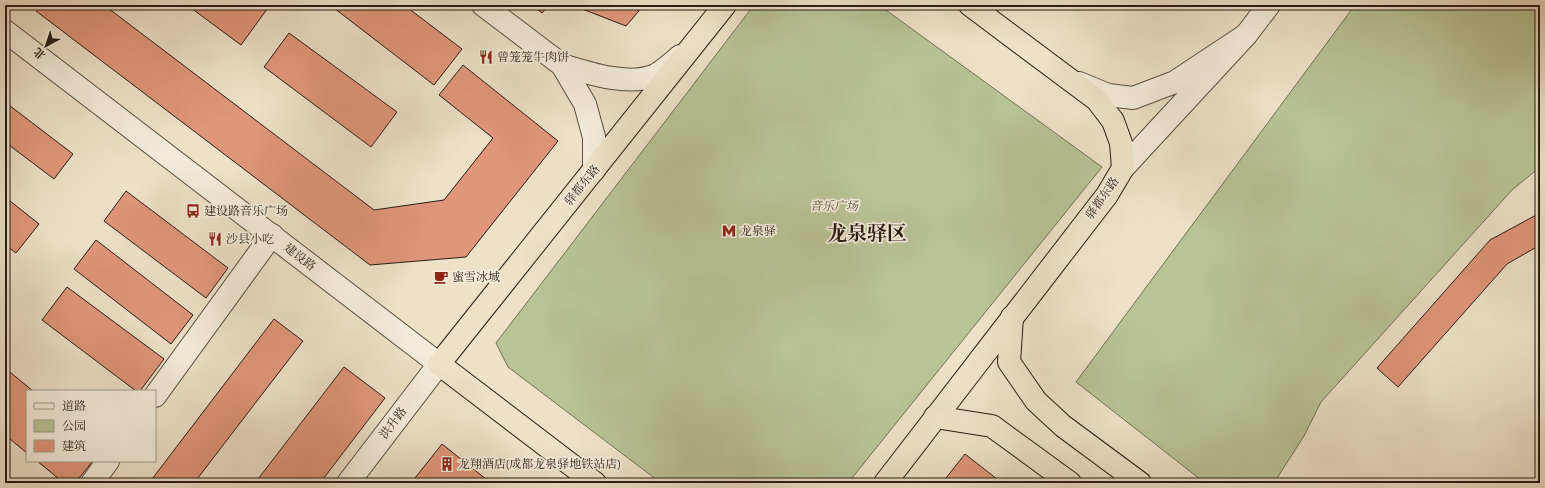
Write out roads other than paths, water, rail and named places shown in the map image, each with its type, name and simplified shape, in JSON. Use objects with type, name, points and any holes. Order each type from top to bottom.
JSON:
[{"type":"highway","name":"驿都东路","points":[[439,364],[725,5]]},
{"type":"highway","name":"驿都东路","points":[[885,483],[1107,195],[1123,168],[1121,144],[1113,121],[1097,100],[970,5]]},
{"type":"highway","points":[[1012,318],[1009,362],[1036,401],[1063,426],[1140,483]]},
{"type":"highway","name":"建设路","points":[[439,364],[595,483]]},
{"type":"highway","points":[[935,417],[992,426],[1070,483]]},
{"type":"street","points":[[483,5],[562,65],[593,75],[628,80],[653,76],[691,48]]},
{"type":"street","points":[[1123,168],[1246,35],[1269,5]]},
{"type":"street","name":"建设路","points":[[5,31],[439,364]]},
{"type":"street","points":[[1068,79],[1108,95],[1133,98],[1175,82],[1246,35]]},
{"type":"street","points":[[562,65],[585,104],[594,137],[594,170]]},
{"type":"street","points":[[156,395],[272,235]]},
{"type":"street","name":"洪升路","points":[[348,483],[439,364]]},
{"type":"street","points":[[92,483],[107,462]]},
{"type":"place","name":"曾笼笼牛肉饼","points":[[486,57]]},
{"type":"place","name":"建设路音乐广场","points":[[193,211]]},
{"type":"place","name":"龙泉驿","points":[[729,231]]},
{"type":"place","name":"沙县小吃","points":[[215,239]]},
{"type":"place","name":"蜜雪冰城","points":[[441,277]]},
{"type":"place","name":"龙翔酒店(成都龙泉驿地铁站店)","points":[[447,464]]},
{"type":"district","name":"龙泉驿区","points":[[867,233]]},
{"type":"park label","name":"音乐广场","points":[[834,206]]}]
